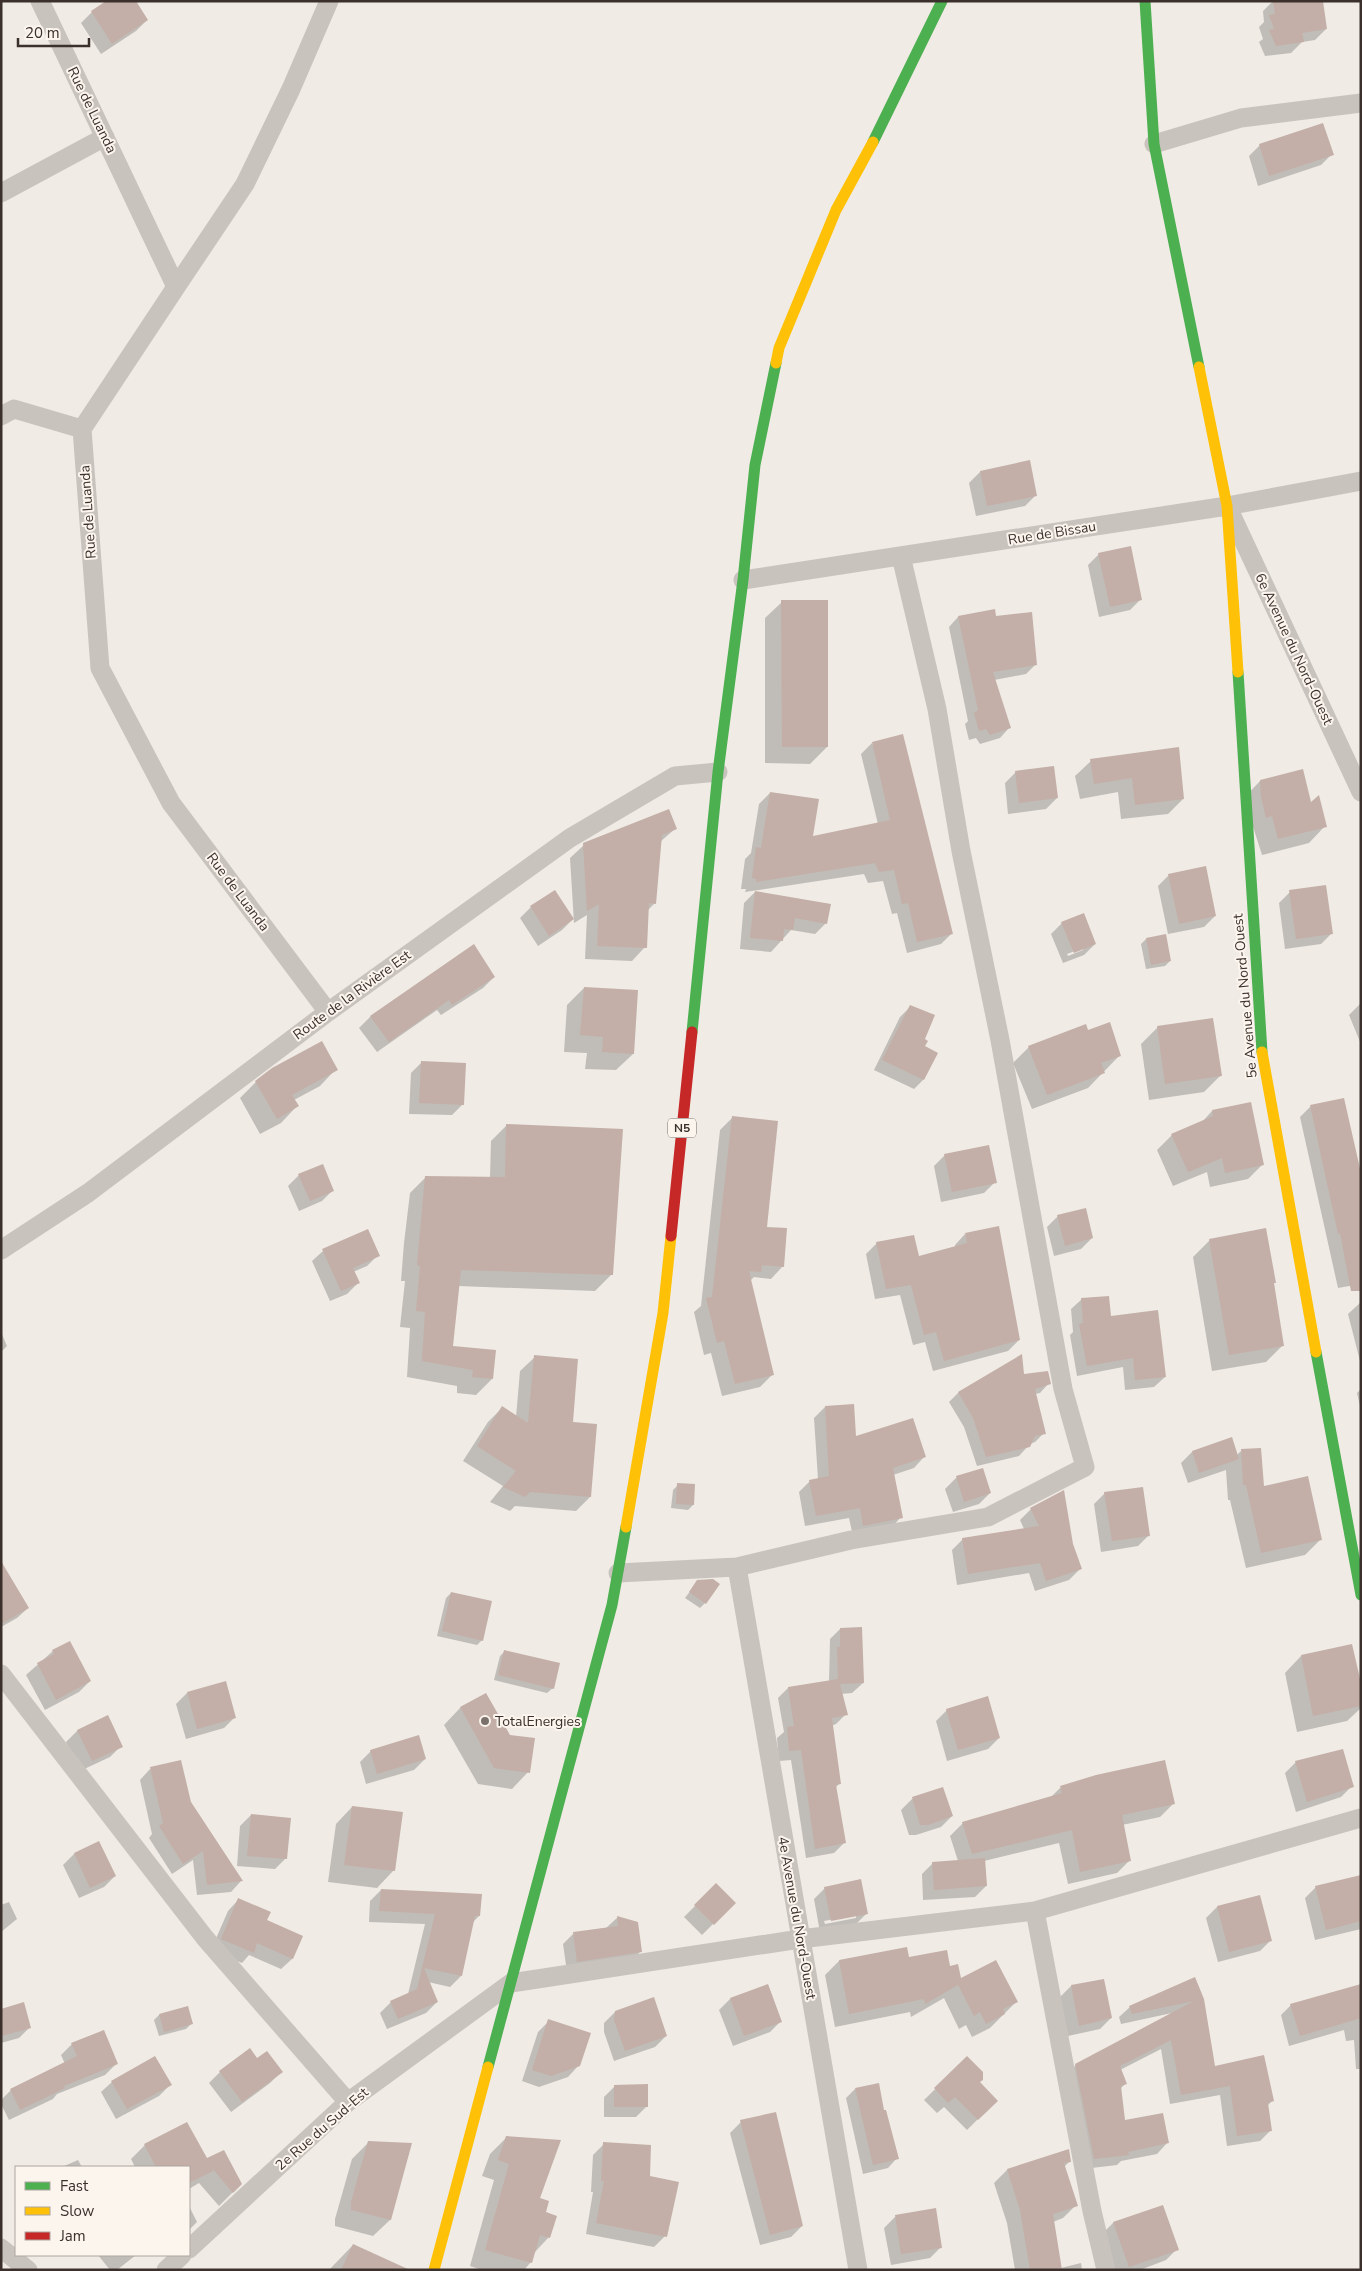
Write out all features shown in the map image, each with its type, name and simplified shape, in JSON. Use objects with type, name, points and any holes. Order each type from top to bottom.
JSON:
[{"type":"main road","name":"N5","points":[[434,2270],[612,1605],[618,1572],[663,1313],[718,772],[743,580],[755,464],[779,348],[836,210],[887,117],[942,1]]},
{"type":"main road","name":"5e Avenue du Nord-Ouest","points":[[1146,1],[1154,144],[1227,506],[1263,1062],[1361,1595]]},
{"type":"street","name":"Rue de Luanda","points":[[40,1],[176,287]]},
{"type":"street","points":[[1,416],[14,409],[82,429],[244,184],[290,89],[329,1]]},
{"type":"street","points":[[1154,144],[1241,118],[1361,103]]},
{"type":"street","points":[[1,193],[106,137]]},
{"type":"street","name":"Rue de Luanda","points":[[82,429],[100,668],[171,803],[328,1012]]},
{"type":"street","name":"Rue de Bissau","points":[[743,580],[1227,506],[1361,482]]},
{"type":"street","name":"6e Avenue du Nord-Ouest","points":[[1227,506],[1361,792]]},
{"type":"street","points":[[618,1572],[737,1566],[850,1540],[988,1517],[1085,1467],[1063,1389],[1001,1050],[961,851],[937,709],[901,556]]},
{"type":"street","name":"Route de la Rivière Est","points":[[1,1250],[88,1193],[328,1012],[570,838],[675,776],[718,772]]},
{"type":"street","name":"4e Avenue du Nord-Ouest","points":[[737,1566],[858,2270]]},
{"type":"street","points":[[1,1674],[205,1938],[348,2102]]},
{"type":"street","points":[[511,1983],[800,1939],[1035,1911],[1361,1818]]},
{"type":"street","points":[[1035,1911],[1092,2211],[1106,2270]]},
{"type":"street","name":"2e Rue du Sud-Est","points":[[190,2248],[348,2102],[511,1983]]},
{"type":"street","points":[[1,2248],[28,2270]]},
{"type":"street","points":[[166,2270],[181,2256]]},
{"type":"building","points":[[106,1],[136,1],[148,20],[112,44],[91,11]]},
{"type":"building","points":[[1273,1],[1323,1],[1327,29],[1302,33],[1304,42],[1276,46],[1269,30],[1274,29],[1269,15],[1275,14]]},
{"type":"building","points":[[1323,123],[1334,155],[1269,176],[1259,144]]},
{"type":"building","points":[[1030,460],[1037,496],[987,506],[980,471]]},
{"type":"building","points":[[1131,546],[1142,600],[1110,607],[1098,553]]},
{"type":"building","points":[[781,600],[828,600],[828,747],[782,747]]},
{"type":"building","points":[[995,609],[996,616],[1032,612],[1037,665],[993,672],[1011,728],[990,735],[986,729],[979,731],[974,713],[978,710],[958,616]]},
{"type":"building","points":[[903,734],[953,934],[917,942],[908,903],[902,904],[894,870],[879,872],[875,863],[756,882],[756,879],[752,878],[756,847],[761,848],[770,792],[819,799],[813,836],[890,820],[872,742]]},
{"type":"building","points":[[1179,747],[1184,799],[1135,805],[1132,778],[1094,784],[1090,759]]},
{"type":"building","points":[[1054,766],[1058,798],[1019,803],[1015,771]]},
{"type":"building","points":[[1303,769],[1311,802],[1319,795],[1327,827],[1278,839],[1272,816],[1266,818],[1261,797],[1260,780]]},
{"type":"building","points":[[669,809],[677,829],[662,835],[656,904],[649,903],[647,948],[597,946],[599,904],[587,911],[583,843]]},
{"type":"building","points":[[1206,866],[1216,916],[1179,924],[1168,874]]},
{"type":"building","points":[[1326,885],[1333,934],[1296,939],[1289,890]]},
{"type":"building","points":[[555,890],[574,919],[549,936],[530,906]]},
{"type":"building","points":[[755,891],[831,904],[827,924],[795,918],[793,930],[784,929],[783,941],[750,938]]},
{"type":"building","points":[[1084,913],[1096,944],[1074,953],[1061,922]]},
{"type":"building","points":[[1166,934],[1171,961],[1151,965],[1146,938]]},
{"type":"building","points":[[474,944],[495,977],[452,1005],[449,1000],[389,1042],[370,1016]]},
{"type":"building","points":[[584,987],[638,990],[634,1054],[602,1052],[603,1037],[580,1035]]},
{"type":"building","points":[[910,1005],[935,1015],[925,1039],[928,1041],[925,1046],[938,1053],[924,1080],[882,1060]]},
{"type":"building","points":[[1213,1018],[1222,1076],[1165,1084],[1157,1026]]},
{"type":"building","points":[[1110,1022],[1121,1056],[1101,1063],[1105,1073],[1047,1095],[1028,1046],[1086,1024],[1088,1030]]},
{"type":"building","points":[[322,1041],[338,1070],[292,1095],[299,1106],[277,1119],[255,1081],[272,1068]]},
{"type":"building","points":[[421,1061],[466,1063],[464,1105],[419,1103]]},
{"type":"building","points":[[1344,1098],[1361,1173],[1361,1291],[1351,1291],[1340,1233],[1338,1234],[1310,1105]]},
{"type":"building","points":[[1251,1102],[1264,1165],[1225,1173],[1222,1158],[1188,1172],[1171,1134],[1213,1116],[1212,1110]]},
{"type":"building","points":[[732,1116],[778,1121],[767,1227],[787,1228],[784,1267],[762,1265],[761,1272],[749,1271],[774,1375],[735,1384],[724,1341],[717,1343],[706,1298],[712,1297]]},
{"type":"building","points":[[506,1124],[623,1129],[613,1275],[461,1270],[453,1346],[496,1350],[493,1379],[472,1377],[473,1370],[422,1361],[425,1312],[416,1311],[420,1266],[417,1265],[425,1176],[505,1177]]},
{"type":"building","points":[[989,1145],[997,1183],[952,1192],[944,1154]]},
{"type":"building","points":[[323,1164],[334,1191],[310,1201],[298,1174]]},
{"type":"building","points":[[1086,1208],[1093,1238],[1065,1246],[1057,1215]]},
{"type":"building","points":[[999,1226],[1020,1340],[944,1361],[936,1332],[924,1335],[911,1285],[886,1289],[876,1242],[914,1235],[919,1256],[967,1243],[965,1233]]},
{"type":"building","points":[[1266,1228],[1276,1283],[1274,1283],[1284,1346],[1229,1355],[1209,1239]]},
{"type":"building","points":[[368,1229],[380,1256],[353,1268],[360,1283],[341,1291],[322,1249]]},
{"type":"building","points":[[1109,1296],[1111,1316],[1158,1310],[1166,1377],[1135,1380],[1133,1358],[1087,1366],[1079,1324],[1083,1323],[1081,1298]]},
{"type":"building","points":[[1022,1354],[1024,1374],[1048,1371],[1051,1384],[1035,1389],[1046,1434],[1035,1436],[1030,1447],[986,1457],[973,1418],[958,1392]]},
{"type":"building","points":[[534,1355],[578,1359],[573,1422],[597,1424],[591,1497],[530,1492],[525,1497],[503,1487],[516,1471],[477,1446],[502,1406],[528,1423]]},
{"type":"building","points":[[854,1404],[856,1436],[913,1418],[926,1457],[893,1468],[903,1518],[863,1526],[860,1508],[816,1516],[809,1480],[829,1476],[825,1406]]},
{"type":"building","points":[[1232,1437],[1239,1459],[1199,1473],[1192,1451]]},
{"type":"building","points":[[1261,1448],[1264,1486],[1308,1476],[1322,1540],[1261,1553],[1246,1485],[1243,1485],[1241,1449]]},
{"type":"building","points":[[983,1468],[991,1493],[964,1502],[956,1476]]},
{"type":"building","points":[[677,1483],[695,1484],[694,1505],[676,1504]]},
{"type":"building","points":[[1143,1487],[1150,1536],[1112,1541],[1104,1492]]},
{"type":"building","points":[[1064,1490],[1073,1544],[1082,1569],[1046,1581],[1040,1563],[968,1574],[962,1538],[1039,1526],[1030,1508]]},
{"type":"building","points":[[1,1561],[29,1608],[1,1624]]},
{"type":"building","points":[[713,1579],[720,1584],[706,1604],[689,1592],[697,1580]]},
{"type":"building","points":[[451,1592],[492,1601],[483,1641],[442,1631]]},
{"type":"building","points":[[862,1627],[864,1683],[840,1684],[848,1715],[832,1718],[841,1784],[836,1785],[846,1843],[815,1849],[801,1750],[789,1751],[787,1727],[794,1726],[788,1687],[838,1679],[837,1647],[840,1647],[840,1628]]},
{"type":"building","points":[[70,1641],[91,1681],[56,1700],[37,1663],[54,1654],[52,1650]]},
{"type":"building","points":[[1352,1644],[1361,1683],[1361,1706],[1313,1716],[1301,1655]]},
{"type":"building","points":[[504,1650],[560,1663],[554,1689],[498,1675]]},
{"type":"building","points":[[226,1681],[236,1718],[197,1729],[187,1692]]},
{"type":"building","name":"TotalEnergies","points":[[486,1693],[510,1735],[535,1738],[530,1773],[494,1768],[460,1707]]},
{"type":"building","points":[[988,1696],[1000,1738],[958,1750],[946,1709]]},
{"type":"building","points":[[108,1715],[123,1747],[92,1761],[77,1730]]},
{"type":"building","points":[[419,1735],[426,1759],[377,1774],[370,1750]]},
{"type":"building","points":[[1343,1749],[1354,1787],[1307,1802],[1295,1761]]},
{"type":"building","points":[[181,1760],[191,1802],[243,1881],[207,1885],[203,1851],[183,1864],[159,1826],[163,1823],[150,1767]]},
{"type":"building","points":[[1165,1760],[1175,1804],[1122,1815],[1131,1861],[1080,1872],[1072,1830],[972,1854],[962,1822],[1062,1793],[1060,1786],[1096,1775]]},
{"type":"building","points":[[943,1787],[953,1816],[928,1825],[920,1825],[912,1797]]},
{"type":"building","points":[[352,1806],[403,1812],[395,1871],[344,1865]]},
{"type":"building","points":[[251,1814],[291,1818],[287,1859],[247,1856]]},
{"type":"building","points":[[99,1841],[116,1876],[90,1888],[74,1853]]},
{"type":"building","points":[[985,1858],[987,1886],[934,1890],[932,1862]]},
{"type":"building","points":[[1361,1875],[1361,1921],[1326,1930],[1315,1886]]},
{"type":"building","points":[[861,1879],[868,1914],[831,1921],[824,1887]]},
{"type":"building","points":[[716,1883],[736,1903],[714,1925],[694,1905]]},
{"type":"building","points":[[381,1889],[482,1894],[480,1916],[475,1916],[462,1976],[424,1968],[438,2002],[398,2019],[390,2001],[417,1989],[435,1914],[379,1911]]},
{"type":"building","points":[[1260,1895],[1272,1941],[1229,1952],[1217,1906]]},
{"type":"building","points":[[238,1898],[271,1912],[267,1920],[303,1936],[293,1959],[257,1943],[254,1953],[221,1939]]},
{"type":"building","points":[[617,1916],[638,1922],[642,1952],[577,1962],[573,1932],[618,1926]]},
{"type":"building","points":[[907,1947],[909,1957],[947,1950],[950,1966],[958,1964],[961,1978],[996,1960],[1018,2002],[1003,2009],[1005,2014],[986,2024],[980,2012],[974,2016],[958,1985],[925,2004],[924,1999],[849,2014],[839,1960]]},
{"type":"building","points":[[1195,1977],[1204,1999],[1215,2066],[1264,2055],[1274,2101],[1268,2103],[1272,2131],[1237,2136],[1230,2086],[1181,2095],[1171,2040],[1120,2066],[1127,2084],[1121,2086],[1125,2120],[1163,2113],[1169,2143],[1128,2152],[1129,2155],[1094,2159],[1075,2064],[1194,2001],[1132,2014],[1129,2006]]},
{"type":"building","points":[[1104,1979],[1112,2018],[1079,2026],[1071,1985]]},
{"type":"building","points":[[768,1984],[782,2022],[744,2036],[730,1998]]},
{"type":"building","points":[[1361,1984],[1361,2018],[1300,2036],[1290,2004]]},
{"type":"building","points":[[654,1997],[667,2036],[625,2051],[614,2020],[615,2011]]},
{"type":"building","points":[[24,2002],[31,2028],[1,2036],[1,2009]]},
{"type":"building","points":[[188,2006],[193,2024],[164,2032],[159,2014]]},
{"type":"building","points":[[548,2019],[591,2033],[580,2066],[551,2076],[532,2070]]},
{"type":"building","points":[[104,2030],[118,2064],[64,2086],[65,2088],[20,2110],[10,2089],[77,2056],[71,2043]]},
{"type":"building","points":[[250,2048],[257,2058],[267,2051],[283,2072],[242,2102],[219,2071]]},
{"type":"building","points":[[155,2056],[172,2085],[127,2109],[111,2081]]},
{"type":"building","points":[[967,2056],[983,2072],[983,2080],[980,2082],[998,2101],[978,2120],[955,2097],[948,2103],[934,2088]]},
{"type":"building","points":[[879,2083],[884,2110],[886,2110],[899,2159],[873,2165],[855,2088]]},
{"type":"building","points":[[648,2084],[648,2107],[614,2107],[614,2085]]},
{"type":"building","points":[[776,2112],[803,2226],[770,2235],[740,2120]]},
{"type":"building","points":[[187,2122],[207,2158],[224,2150],[242,2184],[233,2193],[212,2168],[213,2171],[190,2182],[190,2166],[155,2166],[144,2144]]},
{"type":"building","points":[[506,2136],[561,2140],[540,2198],[549,2201],[546,2212],[557,2216],[550,2238],[540,2235],[532,2263],[485,2250],[509,2164],[498,2160]]},
{"type":"building","points":[[368,2141],[412,2143],[391,2220],[351,2210],[351,2202]]},
{"type":"building","points":[[603,2142],[651,2145],[650,2176],[679,2182],[667,2237],[596,2223],[604,2181],[601,2181]]},
{"type":"building","points":[[1069,2149],[1071,2162],[1064,2163],[1078,2206],[1053,2214],[1062,2270],[1030,2270],[1020,2210],[1007,2169]]},
{"type":"building","points":[[1163,2205],[1179,2250],[1129,2267],[1113,2222]]},
{"type":"building","points":[[936,2208],[942,2248],[901,2254],[895,2215]]},
{"type":"building","points":[[353,2244],[410,2270],[341,2270]]},
{"type":"traffic: fast","points":[[873,142],[942,1]]},
{"type":"traffic: fast","points":[[1145,1],[1154,144],[1199,367]]},
{"type":"traffic: fast","points":[[692,1032],[718,772],[743,580],[755,465],[776,363]]},
{"type":"traffic: fast","points":[[1238,672],[1262,1052]]},
{"type":"traffic: fast","points":[[1316,1352],[1361,1595]]},
{"type":"traffic: fast","points":[[488,2067],[612,1605],[626,1527]]},
{"type":"traffic: slow","points":[[776,363],[779,348],[836,210],[873,142]]},
{"type":"traffic: slow","points":[[1199,367],[1227,506],[1238,672]]},
{"type":"traffic: slow","points":[[1262,1052],[1316,1352]]},
{"type":"traffic: slow","points":[[626,1527],[663,1313],[671,1236]]},
{"type":"traffic: slow","points":[[434,2270],[488,2067]]},
{"type":"traffic: jam","points":[[671,1236],[692,1032]]},
{"type":"place","name":"TotalEnergies","points":[[485,1721]]}]
